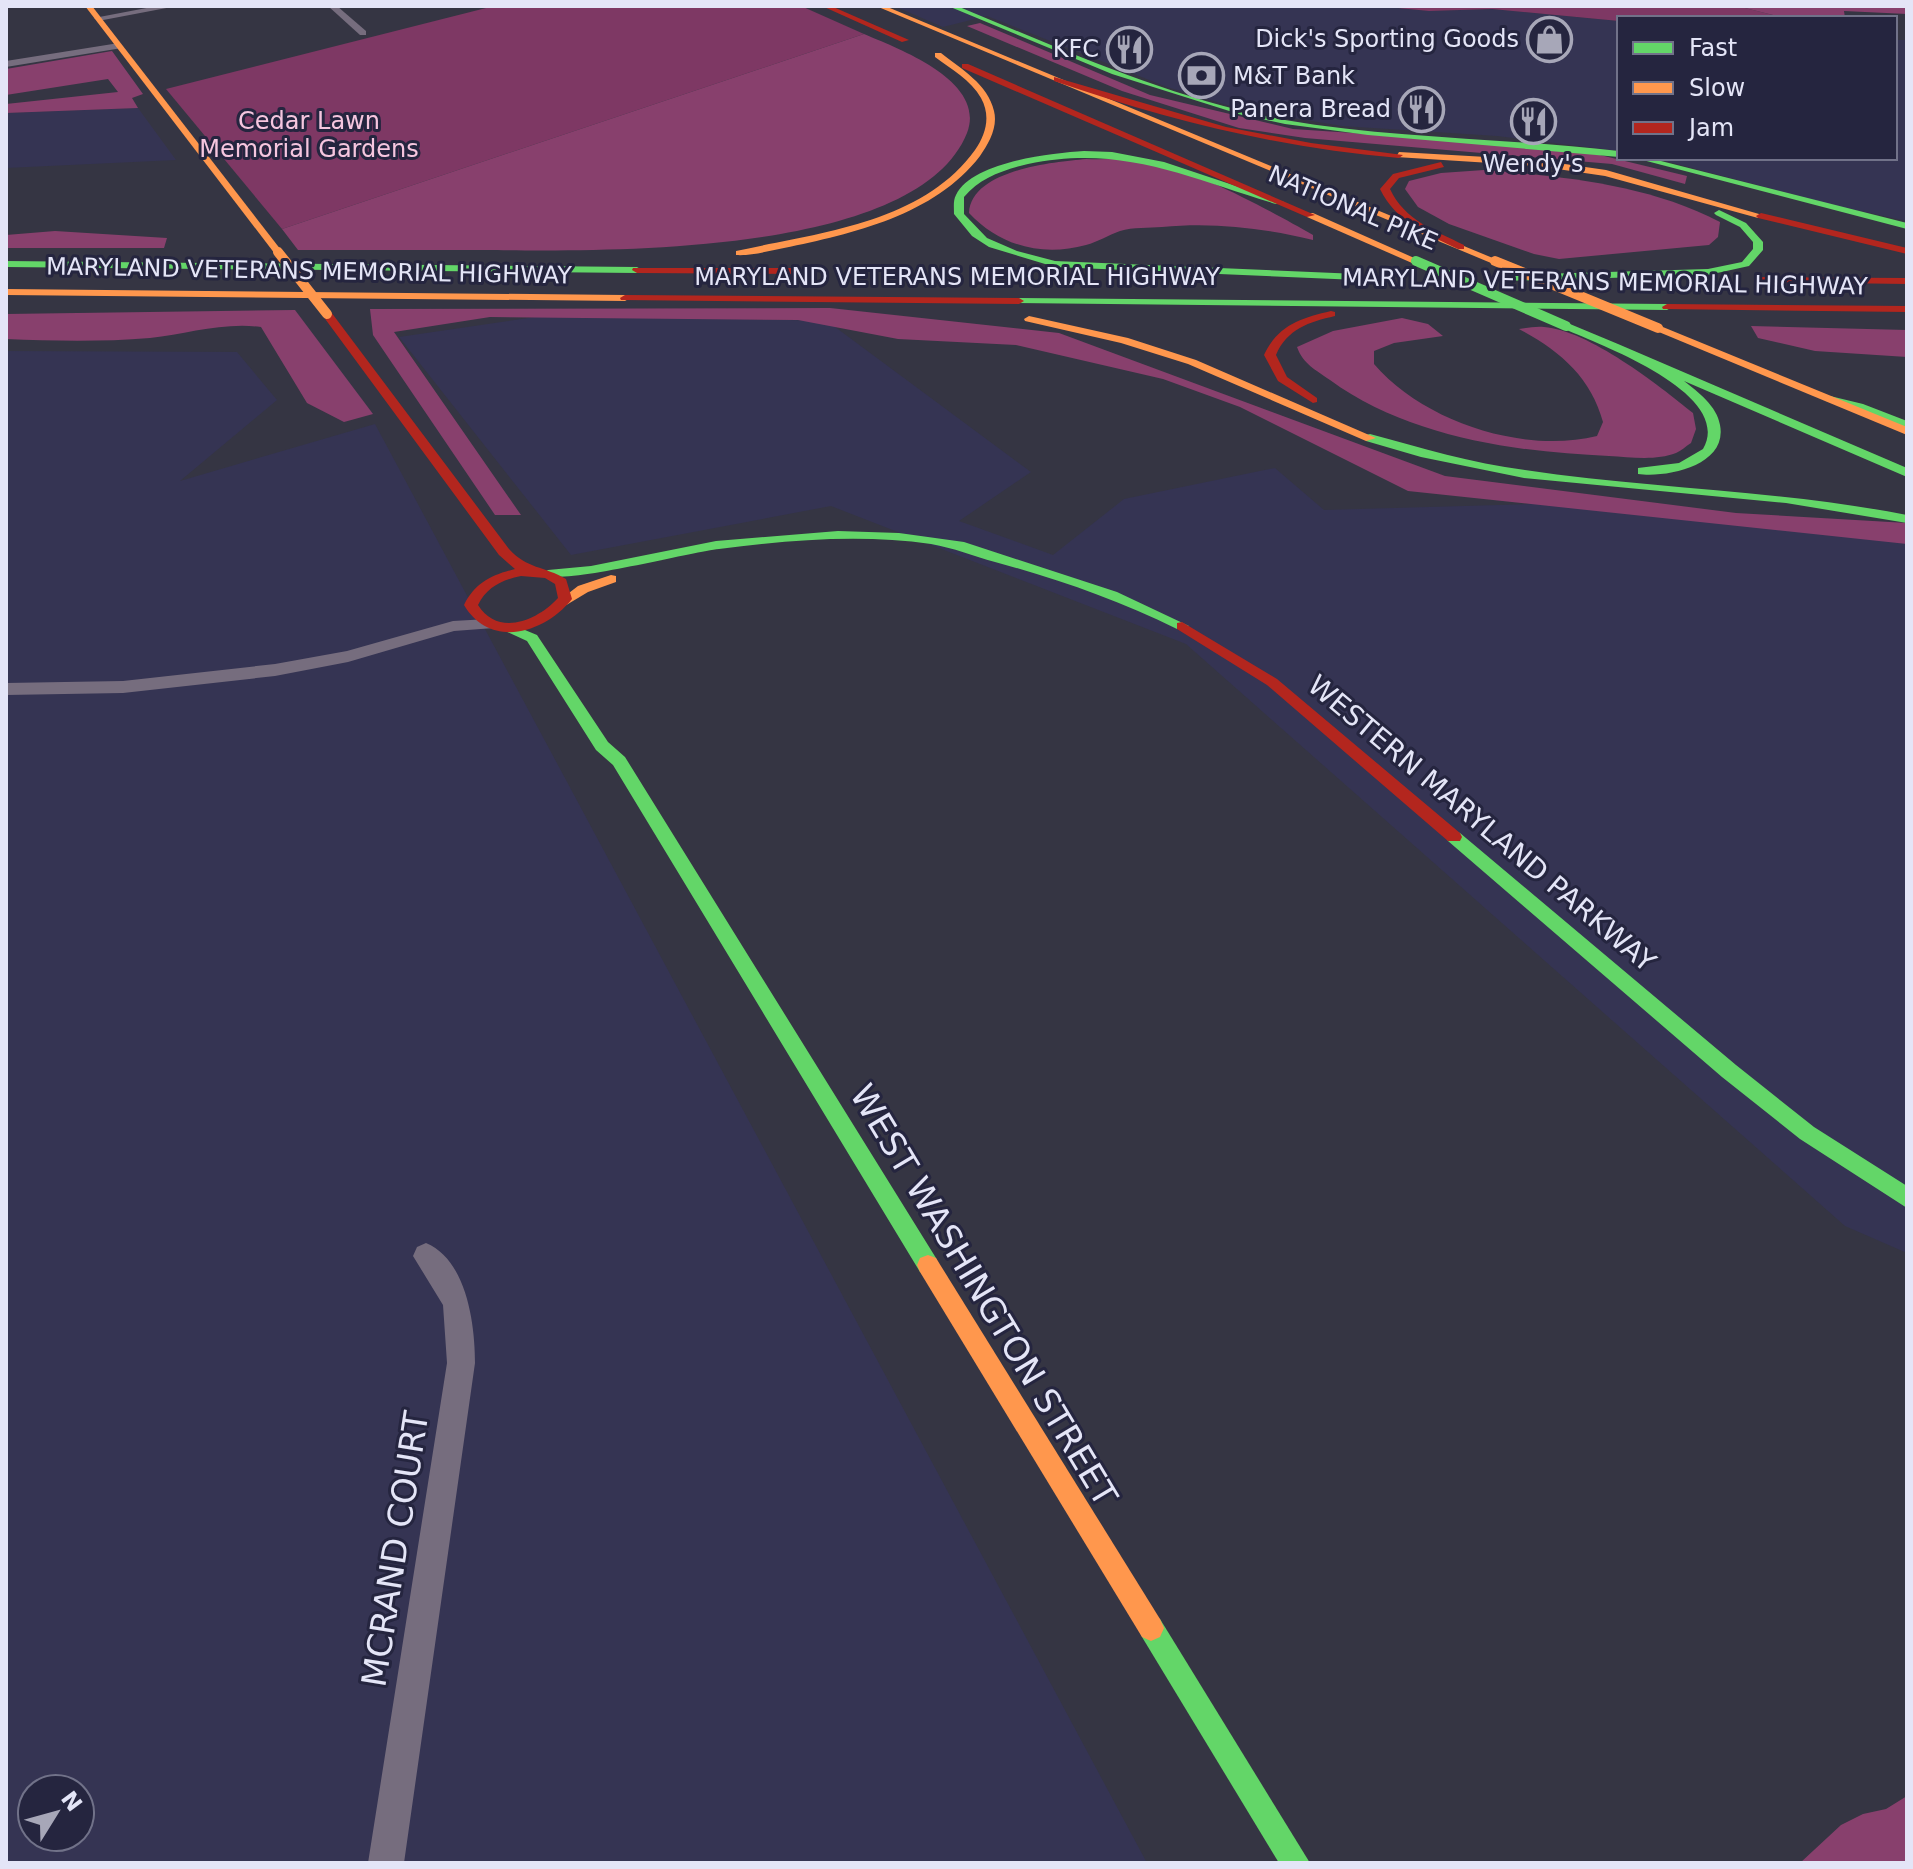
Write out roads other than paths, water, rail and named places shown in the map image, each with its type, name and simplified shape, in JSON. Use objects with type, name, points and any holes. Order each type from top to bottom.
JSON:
[{"type":"main road","name":"NATIONAL PIKE","points":[[825,6],[1907,473]]},
{"type":"main road","name":"NATIONAL PIKE","points":[[879,6],[895,10],[1461,247],[1496,270],[1658,328],[1830,399],[1859,406],[1907,428]]},
{"type":"main road","points":[[951,6],[1178,95],[1258,117],[1353,130],[1513,140],[1617,154]]},
{"type":"main road","points":[[93,12],[327,314],[433,461],[443,467],[510,559],[564,586],[557,614]]},
{"type":"main road","points":[[327,267],[664,261],[782,246],[864,223],[932,193],[970,164],[983,146],[990,127],[990,110],[984,97],[973,83],[938,55]]},
{"type":"main road","points":[[1057,79],[1151,112],[1252,137],[1368,153],[1537,163],[1606,173],[1816,231],[1907,251]]},
{"type":"main road","name":"MARYLAND VETERANS MEMORIAL HIGHWAY","points":[[1009,273],[1366,277],[1055,264],[1012,253],[978,238],[959,218],[957,208],[964,188],[989,171],[1027,160],[1072,154],[1120,155],[1167,164],[1279,202]]},
{"type":"main road","points":[[1647,160],[1907,226]]},
{"type":"main road","points":[[1461,247],[1390,204],[1385,189],[1389,182],[1409,170],[1450,165],[1571,173],[1632,185],[1701,205],[1743,225],[1758,242],[1758,250],[1745,264],[1708,272],[1496,270]]},
{"type":"main road","name":"MARYLAND VETERANS MEMORIAL HIGHWAY","points":[[6,264],[819,271]]},
{"type":"main road","name":"MARYLAND VETERANS MEMORIAL HIGHWAY","points":[[1404,277],[1496,270],[1907,281]]},
{"type":"main road","name":"MARYLAND VETERANS MEMORIAL HIGHWAY","points":[[6,292],[1581,306],[1907,312]]},
{"type":"main road","points":[[734,299],[926,307],[1025,318],[1108,336],[1168,354],[1379,441],[1470,466],[1528,476],[1785,499],[1907,519]]},
{"type":"main road","points":[[1581,306],[1332,314],[1309,318],[1281,332],[1273,343],[1270,355],[1282,379],[1318,403],[1389,432],[1475,456],[1544,466],[1630,472],[1693,462],[1707,453],[1715,441],[1717,425],[1709,408],[1677,383],[1614,346]]},
{"type":"main road","points":[[433,461],[432,469],[486,562],[472,611],[488,624],[508,627]]},
{"type":"main road","name":"WESTERN MARYLAND PARKWAY","points":[[477,592],[507,574],[593,573],[713,545],[817,536],[902,538],[961,545],[984,555],[1051,571],[1154,611],[1230,653],[1272,682],[1729,1071],[1807,1133],[1907,1198]]},
{"type":"main road","name":"WESTERN MARYLAND PARKWAY","points":[[508,627],[531,624],[557,614],[583,589],[600,582],[737,552],[798,547],[961,557],[984,555]]},
{"type":"main road","name":"WEST WASHINGTON STREET","points":[[508,627],[532,638],[602,746],[619,761],[636,787],[1295,1863]]},
{"type":"main road","name":"WEST WASHINGTON STREET","points":[[572,665],[615,741],[619,761]]},
{"type":"street","points":[[93,12],[173,6]]},
{"type":"street","points":[[332,6],[363,33]]},
{"type":"street","points":[[6,64],[119,46]]},
{"type":"street","points":[[255,670],[454,611],[477,592]]},
{"type":"street","points":[[6,689],[123,687],[275,670],[348,656],[453,626],[488,624]]},
{"type":"street","name":"MCRAND COURT","points":[[386,1863],[461,1363],[461,1324],[452,1288],[426,1256]]},
{"type":"place","name":"Dick's Sporting Goods","points":[[1550,39]]},
{"type":"place","name":"KFC","points":[[1130,49]]},
{"type":"place","name":"M&T Bank","points":[[1202,76]]},
{"type":"place","name":"Panera Bread","points":[[1422,109]]},
{"type":"place","name":"Wendy's","points":[[1533,122]]},
{"type":"park label","name":"Cedar Lawn Memorial Gardens","points":[[309,135]]}]
